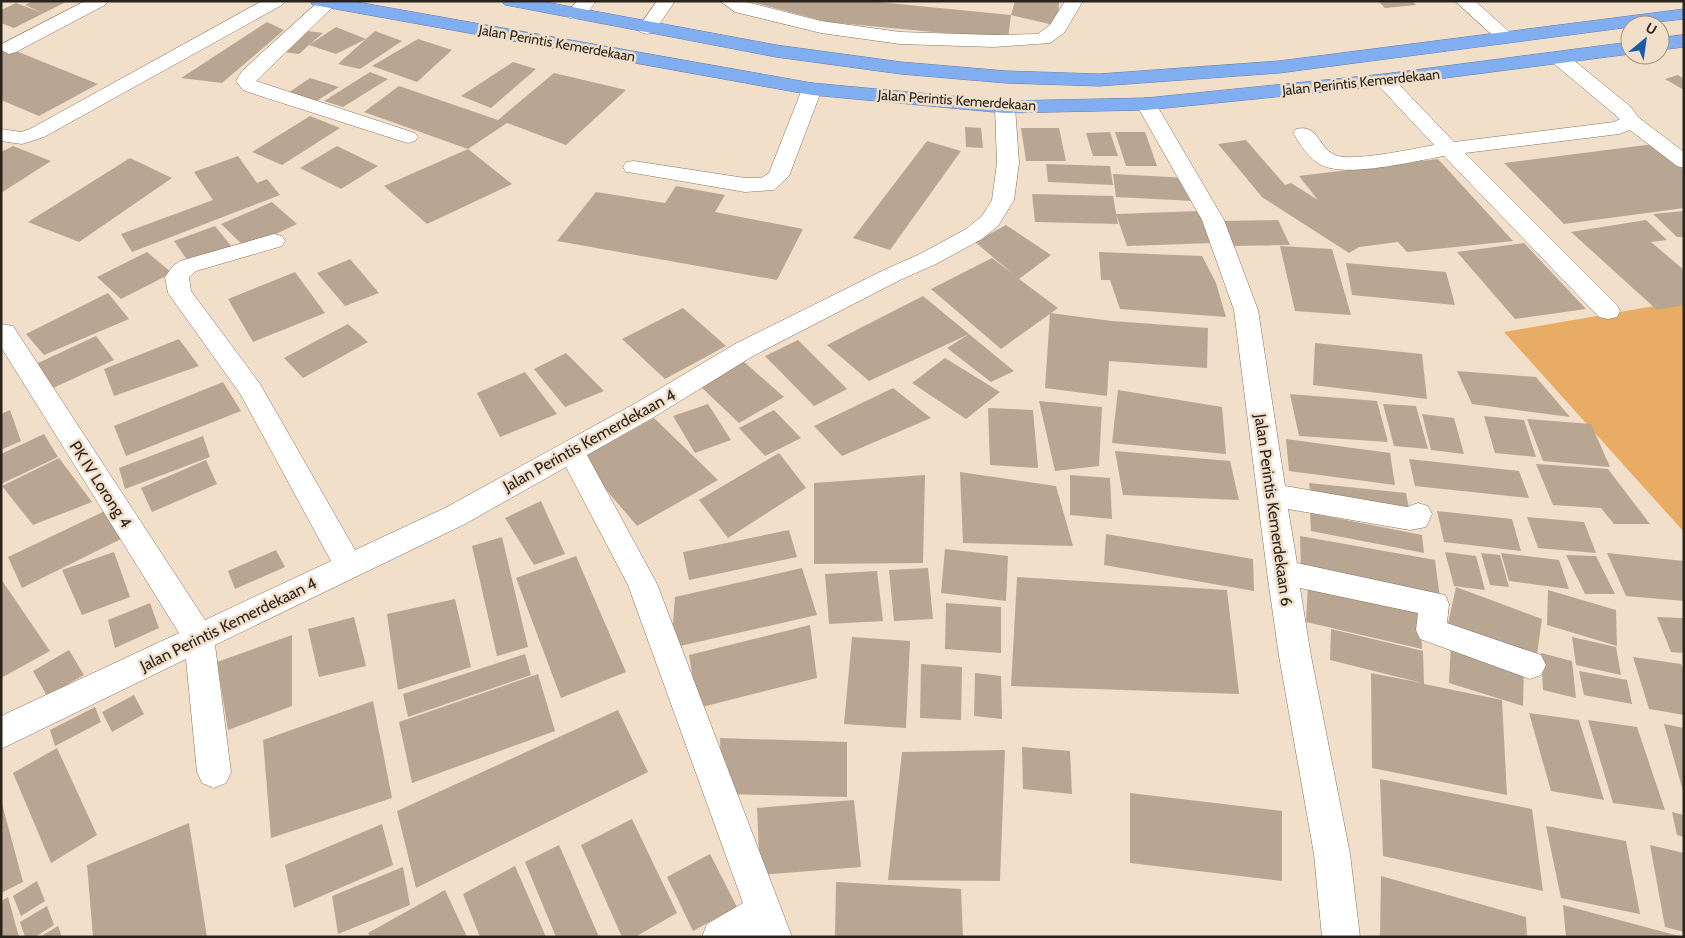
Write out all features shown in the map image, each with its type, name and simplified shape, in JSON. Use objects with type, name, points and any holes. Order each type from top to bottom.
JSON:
[{"type":"highway","name":"Jalan Perintis Kemerdekaan","points":[[511,1],[581,8],[647,28],[776,51],[901,68],[1006,77],[1099,80],[1279,67],[1684,14]]},
{"type":"highway","name":"Jalan Perintis Kemerdekaan","points":[[323,2],[812,89],[1005,107],[1146,104],[1384,80],[1620,49]]},
{"type":"highway","points":[[1670,43],[1684,41]]},
{"type":"street","points":[[9,48],[100,1]]},
{"type":"street","points":[[1,135],[22,138],[37,133],[276,1]]},
{"type":"street","points":[[647,28],[666,1]]},
{"type":"street","points":[[729,1],[741,8],[821,27],[900,38],[994,41],[1043,39],[1057,30],[1074,1]]},
{"type":"street","points":[[1464,1],[1506,37]]},
{"type":"street","points":[[323,2],[249,75],[246,81],[250,86],[258,90],[408,137]]},
{"type":"street","points":[[1559,58],[1624,111],[1631,121],[1684,162]]},
{"type":"street","points":[[1384,80],[1608,311]]},
{"type":"street","points":[[634,167],[745,185],[766,185],[778,176],[812,89]]},
{"type":"street","name":"Jalan Perintis Kemerdekaan 6","points":[[1146,104],[1213,220],[1246,310],[1282,572],[1295,656],[1332,854],[1342,937]]},
{"type":"street","name":"Jalan Perintis Kemerdekaan 4","points":[[1,734],[199,637],[455,516],[572,451],[744,350],[892,275],[928,259],[974,234],[990,221],[1003,200],[1008,163],[1005,107]]},
{"type":"street","points":[[1303,133],[1317,151],[1331,162],[1350,163],[1449,148],[1619,128],[1631,121]]},
{"type":"street","points":[[274,241],[188,266],[177,275],[175,280],[180,293],[251,390],[349,566]]},
{"type":"street","name":"PK IV Lorong 4","points":[[1,332],[4,332],[199,637]]},
{"type":"street","points":[[572,451],[642,584],[768,924],[720,937]]},
{"type":"street","points":[[1272,496],[1410,519],[1416,519],[1418,514]]},
{"type":"street","points":[[1282,572],[1434,604],[1431,630],[1530,665]]},
{"type":"street","points":[[199,637],[214,772]]},
{"type":"shaded area","points":[[1684,301],[1684,532],[1504,332]]},
{"type":"building","points":[[33,1],[68,1],[14,28],[1,23],[1,10],[16,3],[43,13],[25,5]]},
{"type":"building","points":[[868,1],[1011,15],[1008,39],[827,22],[752,2]]},
{"type":"building","points":[[1015,1],[1059,1],[1058,26],[1011,15]]},
{"type":"building","points":[[1378,1],[1412,1],[1416,5],[1385,8]]},
{"type":"building","points":[[267,22],[284,30],[222,83],[181,78]]},
{"type":"building","points":[[336,27],[366,39],[336,54],[309,45]]},
{"type":"building","points":[[308,31],[323,33],[299,54],[284,52]]},
{"type":"building","points":[[375,31],[402,41],[360,69],[338,64]]},
{"type":"building","points":[[418,39],[452,50],[417,82],[372,66]]},
{"type":"building","points":[[1,45],[98,84],[39,116],[1,100]]},
{"type":"building","points":[[513,62],[536,69],[491,108],[461,96]]},
{"type":"building","points":[[370,72],[388,79],[343,107],[324,101]]},
{"type":"building","points":[[554,73],[626,90],[566,145],[507,123],[468,149],[364,112],[399,86],[498,120]]},
{"type":"building","points":[[1678,75],[1684,79],[1684,90],[1665,79]]},
{"type":"building","points":[[310,78],[339,87],[315,102],[288,93]]},
{"type":"building","points":[[310,116],[340,128],[282,165],[252,152]]},
{"type":"building","points":[[965,127],[981,128],[983,148],[966,147]]},
{"type":"building","points":[[1021,128],[1059,128],[1066,161],[1026,161]]},
{"type":"building","points":[[1110,132],[1118,156],[1093,156],[1086,133]]},
{"type":"building","points":[[1115,132],[1145,132],[1157,166],[1126,166]]},
{"type":"building","points":[[1246,140],[1285,185],[1291,183],[1318,200],[1299,176],[1438,159],[1513,241],[1407,252],[1398,242],[1359,247],[1349,253],[1262,197],[1218,144]]},
{"type":"building","points":[[927,141],[961,151],[890,250],[853,238]]},
{"type":"building","points":[[1654,144],[1684,170],[1684,208],[1564,224],[1504,163]]},
{"type":"building","points":[[13,146],[51,161],[1,193],[1,152]]},
{"type":"building","points":[[337,146],[378,166],[341,189],[300,168]]},
{"type":"building","points":[[468,149],[512,184],[427,224],[384,186]]},
{"type":"building","points":[[238,156],[257,183],[267,179],[280,195],[132,252],[121,234],[213,200],[194,172]]},
{"type":"building","points":[[130,158],[172,178],[79,242],[28,222]]},
{"type":"building","points":[[1046,164],[1110,166],[1113,185],[1048,182]]},
{"type":"building","points":[[1113,174],[1188,178],[1193,201],[1116,197]]},
{"type":"building","points":[[676,186],[725,195],[715,212],[803,229],[777,280],[557,241],[596,192],[665,203]]},
{"type":"building","points":[[1032,194],[1113,196],[1118,224],[1035,222]]},
{"type":"building","points":[[272,202],[297,224],[246,248],[221,224]]},
{"type":"building","points":[[1200,211],[1214,243],[1127,246],[1116,214]]},
{"type":"building","points":[[1684,211],[1684,237],[1677,237],[1653,214]]},
{"type":"building","points":[[1278,220],[1290,245],[1233,246],[1222,221]]},
{"type":"building","points":[[1646,220],[1667,240],[1651,242],[1684,270],[1684,305],[1657,310],[1571,232]]},
{"type":"building","points":[[1006,225],[1051,255],[1019,279],[1058,308],[1001,349],[931,289],[992,258],[1013,274],[975,242]]},
{"type":"building","points":[[215,226],[232,247],[190,264],[174,241]]},
{"type":"building","points":[[1524,243],[1586,309],[1515,319],[1457,252]]},
{"type":"building","points":[[1280,246],[1332,249],[1351,315],[1295,311]]},
{"type":"building","points":[[147,252],[172,273],[121,299],[97,277]]},
{"type":"building","points":[[1099,252],[1202,256],[1216,283],[1226,317],[1120,309],[1110,280],[1101,280]]},
{"type":"building","points":[[350,259],[379,293],[345,306],[317,273]]},
{"type":"building","points":[[1346,263],[1446,272],[1455,305],[1352,295]]},
{"type":"building","points":[[295,272],[325,313],[253,342],[228,299]]},
{"type":"building","points":[[108,293],[129,319],[44,355],[26,334]]},
{"type":"building","points":[[923,296],[969,334],[869,381],[827,345]]},
{"type":"building","points":[[683,308],[726,346],[665,379],[622,339]]},
{"type":"building","points":[[1050,313],[1112,321],[1208,328],[1207,368],[1109,361],[1107,396],[1045,388]]},
{"type":"building","points":[[348,324],[368,342],[303,378],[284,358]]},
{"type":"building","points":[[969,334],[1014,371],[991,382],[947,348]]},
{"type":"building","points":[[96,336],[114,360],[53,388],[36,364]]},
{"type":"building","points":[[179,339],[199,366],[114,396],[104,369]]},
{"type":"building","points":[[798,340],[847,389],[814,406],[765,356]]},
{"type":"building","points":[[1315,343],[1422,354],[1427,399],[1313,385]]},
{"type":"building","points":[[566,353],[604,391],[565,407],[534,369]]},
{"type":"building","points":[[945,358],[1000,392],[966,419],[912,383]]},
{"type":"building","points":[[743,361],[784,397],[739,423],[699,385]]},
{"type":"building","points":[[1457,371],[1536,377],[1570,417],[1472,404]]},
{"type":"building","points":[[525,372],[557,414],[500,437],[477,393]]},
{"type":"building","points":[[223,382],[241,411],[126,456],[114,426]]},
{"type":"building","points":[[893,388],[931,418],[842,456],[814,426]]},
{"type":"building","points":[[1118,390],[1222,407],[1226,454],[1112,443]]},
{"type":"building","points":[[1290,394],[1377,401],[1388,442],[1299,436]]},
{"type":"building","points":[[1039,401],[1102,407],[1099,466],[1055,471]]},
{"type":"building","points":[[708,404],[731,440],[695,453],[673,416]]},
{"type":"building","points":[[1383,404],[1416,406],[1428,449],[1394,446]]},
{"type":"building","points":[[988,408],[1033,410],[1038,468],[990,465]]},
{"type":"building","points":[[10,410],[21,441],[1,450],[1,414]]},
{"type":"building","points":[[774,410],[801,438],[765,456],[739,428]]},
{"type":"building","points":[[1422,414],[1454,418],[1464,454],[1431,450]]},
{"type":"building","points":[[1484,416],[1524,420],[1536,457],[1495,453]]},
{"type":"building","points":[[654,418],[718,480],[637,526],[580,459]]},
{"type":"building","points":[[1527,419],[1591,424],[1610,467],[1543,461]]},
{"type":"building","points":[[44,434],[58,457],[1,484],[1,454]]},
{"type":"building","points":[[203,436],[210,457],[125,489],[119,468]]},
{"type":"building","points":[[1286,439],[1390,453],[1395,485],[1289,471]]},
{"type":"building","points":[[1115,451],[1230,461],[1239,500],[1123,495]]},
{"type":"building","points":[[779,453],[806,488],[728,538],[699,500]]},
{"type":"building","points":[[59,458],[92,502],[33,525],[2,486]]},
{"type":"building","points":[[1409,459],[1519,471],[1529,498],[1415,486]]},
{"type":"building","points":[[206,460],[217,484],[152,512],[141,488]]},
{"type":"building","points":[[1536,464],[1608,469],[1650,524],[1614,524],[1601,508],[1553,505]]},
{"type":"building","points":[[960,472],[1056,486],[1073,546],[963,543]]},
{"type":"building","points":[[925,475],[923,563],[814,564],[814,483]]},
{"type":"building","points":[[1070,475],[1110,478],[1112,519],[1070,515]]},
{"type":"building","points":[[1309,483],[1406,493],[1409,508],[1311,497]]},
{"type":"building","points":[[541,501],[565,554],[534,565],[505,518]]},
{"type":"building","points":[[105,511],[121,539],[22,588],[8,557]]},
{"type":"building","points":[[1437,511],[1512,519],[1521,551],[1444,542]]},
{"type":"building","points":[[1310,513],[1422,535],[1424,553],[1311,531]]},
{"type":"building","points":[[1527,517],[1584,522],[1596,553],[1538,548]]},
{"type":"building","points":[[789,530],[797,557],[689,580],[683,552]]},
{"type":"building","points":[[1106,534],[1253,559],[1254,591],[1104,565]]},
{"type":"building","points":[[1300,536],[1435,560],[1440,598],[1301,573]]},
{"type":"building","points":[[502,537],[528,647],[497,656],[472,546]]},
{"type":"building","points":[[945,549],[1008,556],[1006,601],[941,593]]},
{"type":"building","points":[[276,550],[285,567],[235,589],[228,571]]},
{"type":"building","points":[[114,552],[130,597],[82,615],[62,570]]},
{"type":"building","points":[[1445,552],[1476,556],[1485,590],[1454,586]]},
{"type":"building","points":[[1481,553],[1500,555],[1509,587],[1490,585]]},
{"type":"building","points":[[1501,553],[1559,560],[1569,589],[1509,581]]},
{"type":"building","points":[[1607,553],[1684,561],[1684,601],[1626,596]]},
{"type":"building","points":[[1566,555],[1596,556],[1615,594],[1585,594]]},
{"type":"building","points":[[576,556],[626,672],[561,698],[516,578]]},
{"type":"building","points":[[802,568],[817,615],[671,648],[675,597]]},
{"type":"building","points":[[928,568],[933,619],[894,621],[889,570]]},
{"type":"building","points":[[877,571],[883,621],[829,624],[825,574]]},
{"type":"building","points":[[1017,577],[1227,590],[1239,694],[1011,686]]},
{"type":"building","points":[[1,579],[50,651],[1,678]]},
{"type":"building","points":[[1308,584],[1420,609],[1422,649],[1306,622]]},
{"type":"building","points":[[1456,587],[1542,619],[1536,661],[1447,628]]},
{"type":"building","points":[[1548,590],[1616,610],[1617,646],[1547,625]]},
{"type":"building","points":[[455,599],[471,667],[398,690],[387,614]]},
{"type":"building","points":[[150,603],[159,628],[115,648],[108,620]]},
{"type":"building","points":[[946,603],[1001,607],[1001,653],[945,649]]},
{"type":"building","points":[[354,617],[366,666],[319,677],[308,629]]},
{"type":"building","points":[[1657,617],[1684,618],[1684,653],[1671,652]]},
{"type":"building","points":[[810,625],[817,678],[698,708],[689,655]]},
{"type":"building","points":[[1331,629],[1423,651],[1424,684],[1502,700],[1507,795],[1372,768],[1371,673],[1422,683],[1330,660]]},
{"type":"building","points":[[292,635],[292,706],[228,730],[217,662]]},
{"type":"building","points":[[852,637],[910,641],[906,728],[844,724]]},
{"type":"building","points":[[1572,637],[1616,647],[1621,675],[1576,665]]},
{"type":"building","points":[[1451,643],[1524,665],[1523,706],[1449,683]]},
{"type":"building","points":[[69,650],[84,675],[47,696],[33,671]]},
{"type":"building","points":[[1541,653],[1572,661],[1576,698],[1543,690]]},
{"type":"building","points":[[525,654],[531,675],[408,717],[403,694]]},
{"type":"building","points":[[1633,657],[1681,664],[1684,671],[1684,715],[1649,709]]},
{"type":"building","points":[[921,664],[962,667],[961,720],[920,718]]},
{"type":"building","points":[[1579,671],[1627,680],[1632,704],[1584,695]]},
{"type":"building","points":[[975,673],[1001,676],[1002,719],[974,716]]},
{"type":"building","points":[[538,674],[555,731],[412,783],[399,722]]},
{"type":"building","points":[[134,695],[144,714],[112,732],[102,712]]},
{"type":"building","points":[[373,701],[392,798],[271,838],[263,740]]},
{"type":"building","points":[[95,707],[101,722],[55,746],[50,730]]},
{"type":"building","points":[[618,710],[648,772],[416,888],[397,811]]},
{"type":"building","points":[[1529,713],[1579,720],[1604,800],[1551,791]]},
{"type":"building","points":[[1588,720],[1637,727],[1665,810],[1613,803]]},
{"type":"building","points":[[1664,724],[1684,728],[1684,791],[1683,791]]},
{"type":"building","points":[[720,738],[847,742],[847,797],[722,794]]},
{"type":"building","points":[[1022,747],[1070,751],[1072,794],[1023,789]]},
{"type":"building","points":[[57,748],[97,835],[51,863],[13,773]]},
{"type":"building","points":[[1005,750],[1000,881],[888,880],[902,752]]},
{"type":"building","points":[[1380,779],[1532,809],[1543,891],[1383,856]]},
{"type":"building","points":[[1130,793],[1282,811],[1282,881],[1130,863]]},
{"type":"building","points":[[1,800],[23,882],[1,893]]},
{"type":"building","points":[[854,800],[861,867],[760,875],[757,808]]},
{"type":"building","points":[[1672,812],[1684,815],[1684,837],[1677,835]]},
{"type":"building","points":[[632,819],[677,913],[635,937],[622,937],[581,845]]},
{"type":"building","points":[[189,823],[207,937],[93,937],[87,865]]},
{"type":"building","points":[[382,824],[393,865],[294,908],[285,865]]},
{"type":"building","points":[[1546,826],[1626,841],[1640,914],[1561,898]]},
{"type":"building","points":[[559,845],[599,937],[556,937],[525,862]]},
{"type":"building","points":[[1650,845],[1684,853],[1684,932],[1665,927]]},
{"type":"building","points":[[710,854],[737,907],[693,931],[667,877]]},
{"type":"building","points":[[515,866],[546,937],[480,937],[463,894]]},
{"type":"building","points":[[403,867],[410,905],[338,934],[332,896]]},
{"type":"building","points":[[1381,876],[1526,917],[1527,937],[1380,937]]},
{"type":"building","points":[[37,881],[45,901],[21,916],[13,896]]},
{"type":"building","points":[[836,882],[961,889],[963,937],[835,937]]},
{"type":"building","points":[[445,890],[467,937],[370,937],[368,933]]},
{"type":"building","points":[[8,897],[19,937],[1,937],[1,901]]},
{"type":"building","points":[[1563,905],[1679,936],[1679,937],[1566,937]]},
{"type":"building","points":[[47,906],[54,925],[35,937],[25,937],[20,922]]},
{"type":"building","points":[[58,926],[62,937],[40,937]]}]
